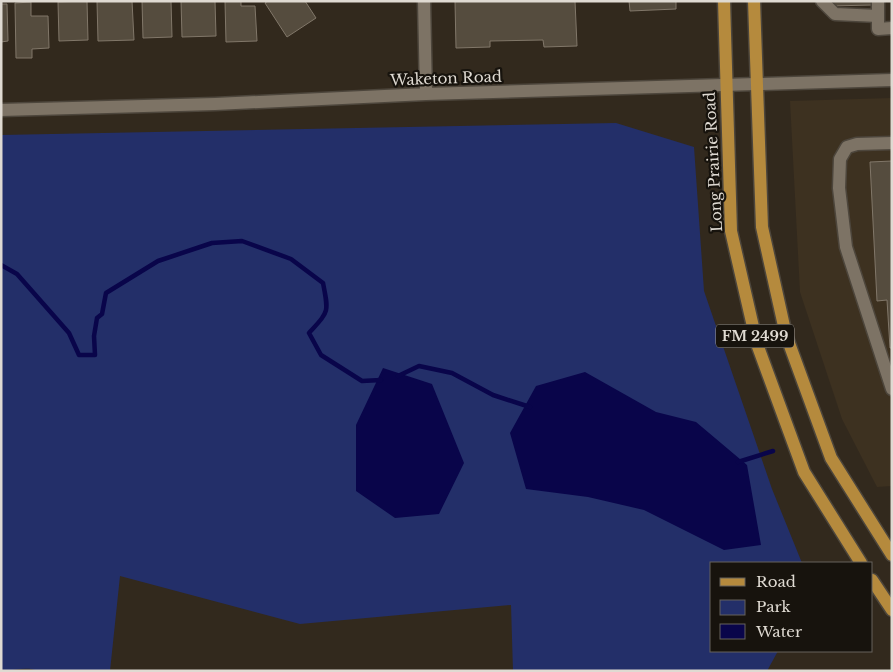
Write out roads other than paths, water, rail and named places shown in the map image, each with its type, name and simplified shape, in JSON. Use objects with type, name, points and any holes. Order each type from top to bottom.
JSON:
[{"type":"main road","name":"Long Prairie Road","points":[[724,1],[731,231],[757,344],[804,472],[860,562]]},
{"type":"main road","name":"FM 2499","points":[[754,1],[762,227],[786,335],[831,458],[892,555]]},
{"type":"main road","points":[[873,582],[892,610]]},
{"type":"street","points":[[424,1],[426,94]]},
{"type":"street","points":[[822,1],[835,14],[878,16]]},
{"type":"street","points":[[878,1],[878,29],[892,28]]},
{"type":"street","name":"Waketon Road","points":[[1,110],[215,104],[426,94],[892,80]]},
{"type":"street","points":[[892,143],[857,144],[847,147],[840,159],[839,188],[846,247],[892,389]]},
{"type":"water","points":[[383,368],[432,384],[464,463],[439,514],[395,518],[356,491],[356,425]]},
{"type":"water","points":[[585,372],[656,412],[696,422],[747,465],[761,545],[724,550],[644,510],[588,497],[526,489],[510,433],[536,386]]},
{"type":"waterway","points":[[1,265],[17,274],[69,333],[79,355],[95,355],[94,336],[97,318],[102,314],[106,293],[158,261],[212,243],[242,241],[291,259],[323,283],[326,311],[309,333],[321,355],[362,381],[381,380]]},
{"type":"waterway","points":[[398,376],[419,366],[452,373],[493,395],[530,407]]},
{"type":"waterway","points":[[738,462],[773,451]]}]
